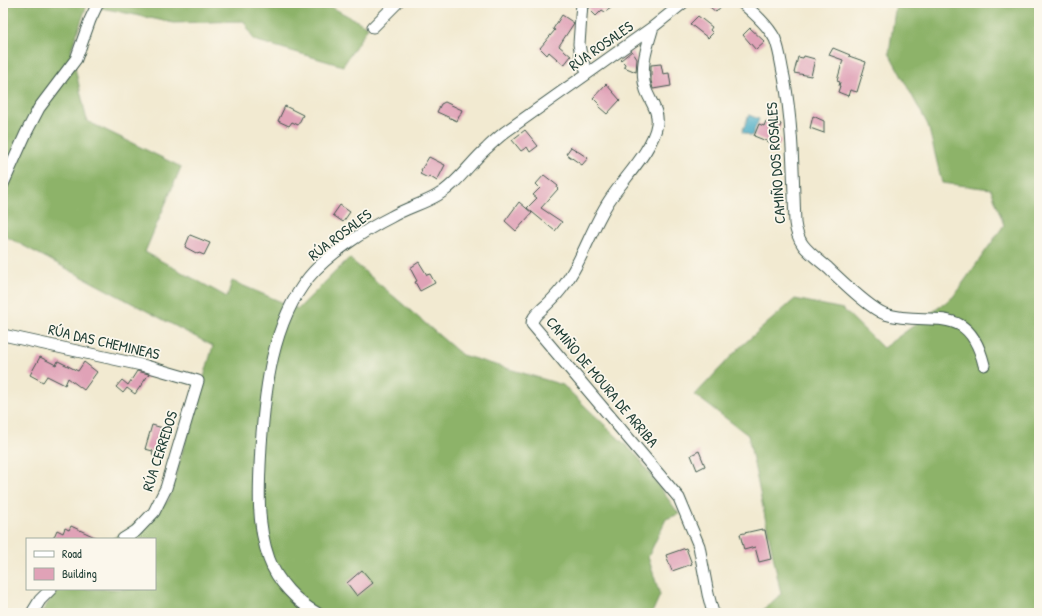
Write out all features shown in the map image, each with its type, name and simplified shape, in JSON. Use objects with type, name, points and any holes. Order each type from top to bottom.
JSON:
[{"type":"street","points":[[3,184],[26,133],[40,108],[76,59],[90,20],[98,3]]},
{"type":"street","points":[[373,27],[397,3]]},
{"type":"street","points":[[582,3],[579,44],[581,58],[588,73]]},
{"type":"street","points":[[670,15],[675,3]]},
{"type":"street","name":"RÚA ROSALES","points":[[317,613],[295,596],[280,580],[269,560],[262,530],[258,491],[264,416],[272,364],[279,337],[287,314],[294,300],[310,276],[327,260],[361,234],[392,216],[439,194],[453,183],[487,148],[506,132],[670,15],[683,3]]},
{"type":"street","name":"CAMIÑO DOS ROSALES","points":[[742,3],[767,28],[774,39],[779,53],[791,125],[795,223],[798,238],[804,246],[841,280],[872,307],[883,313],[897,316],[943,319],[955,322],[967,330],[976,340],[984,365]]},
{"type":"street","name":"CAMIÑO DE MOURA DE ARRIBA","points":[[653,27],[643,65],[646,90],[655,110],[657,119],[655,131],[647,147],[609,201],[597,222],[569,280],[559,293],[534,317],[532,324],[679,498],[699,546],[713,613]]},
{"type":"street","name":"RÚA DAS CHEMINEAS","points":[[3,335],[146,366],[198,382]]},
{"type":"street","name":"RÚA CERREDOS","points":[[125,538],[136,531],[154,512],[166,488],[198,382]]},
{"type":"street","points":[[32,613],[40,600],[50,590]]},
{"type":"green space","points":[[3,3],[324,3],[368,27],[343,66],[254,40],[244,21],[174,23],[87,5],[71,50],[87,121],[181,167],[145,252],[227,297],[232,281],[298,309],[349,258],[462,355],[563,385],[637,456],[679,514],[666,519],[648,557],[660,595],[652,613],[41,613],[58,590],[156,590],[156,538],[113,538],[168,501],[213,346],[3,235]]},
{"type":"green space","points":[[896,3],[1039,3],[1039,613],[760,613],[781,594],[748,435],[695,395],[738,349],[795,299],[843,309],[883,348],[953,297],[1004,225],[991,189],[942,183],[928,125],[889,53]]},
{"type":"water","points":[[749,115],[759,119],[752,136],[742,132]]},
{"type":"building","points":[[589,3],[609,3],[608,4],[611,8],[605,12],[602,10],[596,16],[589,9]]},
{"type":"building","points":[[705,3],[724,3],[716,12]]},
{"type":"building","points":[[562,15],[574,23],[559,46],[571,56],[564,65],[549,52],[547,55],[540,48],[555,30],[553,29]]},
{"type":"building","points":[[698,16],[712,27],[710,30],[713,33],[708,38],[690,24]]},
{"type":"building","points":[[750,28],[765,42],[756,50],[743,35]]},
{"type":"building","points":[[833,48],[866,62],[857,92],[850,90],[848,96],[838,92],[840,82],[837,81],[843,60],[829,55]]},
{"type":"building","points":[[632,51],[637,59],[636,72],[624,67],[625,64],[621,60]]},
{"type":"building","points":[[804,56],[815,59],[811,76],[794,73],[798,57],[803,58]]},
{"type":"building","points":[[661,64],[663,74],[669,73],[671,86],[653,89],[651,81],[651,65]]},
{"type":"building","points":[[606,84],[620,100],[607,114],[599,107],[600,105],[593,98]]},
{"type":"building","points":[[445,102],[462,110],[457,121],[437,112],[441,104]]},
{"type":"building","points":[[285,106],[303,115],[298,125],[292,122],[289,126],[278,121]]},
{"type":"building","points":[[813,116],[824,121],[824,133],[810,128]]},
{"type":"building","points":[[771,120],[781,124],[776,137],[781,140],[779,146],[754,136],[759,124],[764,126],[766,121],[770,123]]},
{"type":"building","points":[[525,130],[538,146],[530,152],[527,147],[521,151],[512,140]]},
{"type":"building","points":[[571,147],[588,158],[582,165],[566,154]]},
{"type":"building","points":[[429,157],[445,165],[437,181],[429,176],[428,178],[420,174]]},
{"type":"building","points":[[544,175],[558,186],[558,189],[541,208],[562,222],[555,231],[527,208],[537,198],[533,195],[540,188],[536,184]]},
{"type":"building","points":[[519,202],[532,213],[516,231],[505,221]]},
{"type":"building","points":[[340,205],[350,212],[343,222],[333,215]]},
{"type":"building","points":[[190,235],[210,243],[204,255],[198,254],[185,247]]},
{"type":"building","points":[[419,262],[427,275],[430,274],[435,283],[420,291],[415,282],[417,281],[410,268]]},
{"type":"building","points":[[40,357],[56,365],[58,361],[78,371],[84,362],[97,372],[84,390],[68,378],[65,385],[47,376],[43,382],[30,375]]},
{"type":"building","points":[[137,371],[149,374],[135,394],[127,388],[123,393],[116,387],[122,380],[128,385]]},
{"type":"building","points":[[152,425],[163,428],[162,433],[166,434],[159,457],[152,455],[153,451],[145,449]]},
{"type":"building","points":[[699,451],[705,466],[697,470],[691,455]]},
{"type":"building","points":[[71,526],[97,538],[53,538],[57,530],[63,533],[65,528],[69,530]]},
{"type":"building","points":[[762,529],[765,530],[771,559],[759,562],[755,547],[744,550],[740,534]]},
{"type":"building","points":[[686,548],[692,564],[672,571],[666,555]]},
{"type":"building","points":[[362,570],[373,583],[357,596],[347,583]]}]
